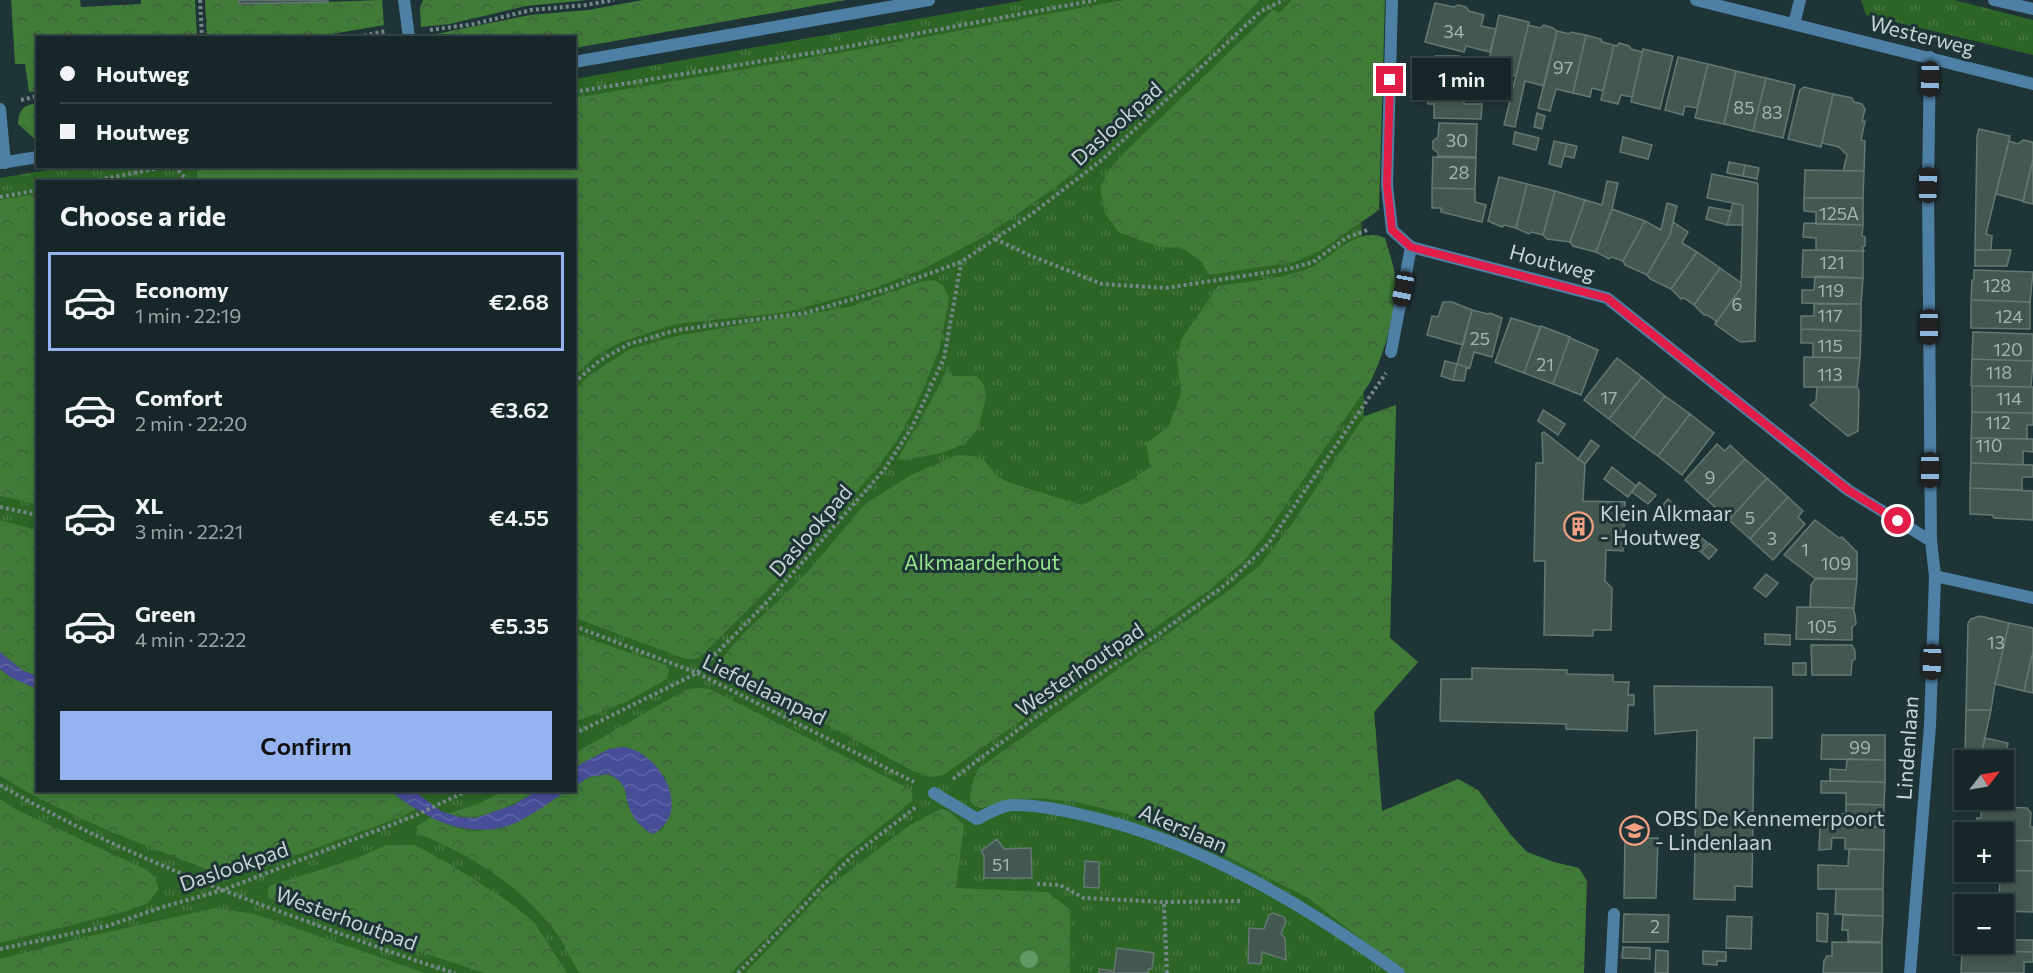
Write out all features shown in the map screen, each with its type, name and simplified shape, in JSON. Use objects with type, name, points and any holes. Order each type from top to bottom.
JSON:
[{"type":"street","points":[[404,0],[409,34]]},
{"type":"street","points":[[576,62],[929,0]]},
{"type":"street","points":[[1392,0],[1387,185],[1392,230]]},
{"type":"street","name":"Westerweg","points":[[1696,0],[2033,84]]},
{"type":"street","points":[[1794,24],[1800,0]]},
{"type":"street","points":[[1994,0],[2033,9]]},
{"type":"street","name":"Lindenlaan","points":[[1910,973],[1930,726],[1935,576],[1931,541],[1928,185],[1930,57]]},
{"type":"street","points":[[0,109],[2,163],[36,158]]},
{"type":"street","name":"Houtweg","points":[[1392,230],[1411,247],[1607,298],[1848,490],[1931,541]]},
{"type":"street","points":[[1391,352],[1411,247]]},
{"type":"street","points":[[1935,576],[2033,598]]},
{"type":"street","name":"Akerslaan","points":[[934,793],[977,819],[1009,805],[1062,810],[1114,821],[1182,845],[1270,891],[1368,951],[1399,973]]},
{"type":"street","points":[[1611,973],[1614,914]]},
{"type":"path","points":[[200,0],[202,36]]},
{"type":"path","points":[[361,36],[384,31],[409,34],[474,24],[531,10],[614,0]]},
{"type":"path","points":[[576,92],[829,50],[1096,0]]},
{"type":"path","name":"Daslookpad","points":[[576,381],[599,361],[629,344],[676,330],[805,313],[887,289],[961,262],[1029,216],[1103,159],[1261,12],[1284,0]]},
{"type":"path","points":[[97,180],[160,168]]},
{"type":"path","points":[[176,168],[187,180]]},
{"type":"path","points":[[0,197],[36,190]]},
{"type":"path","points":[[995,239],[1102,284],[1166,288],[1288,269],[1313,262],[1346,238],[1370,229],[1392,230]]},
{"type":"path","name":"Daslookpad","points":[[576,733],[697,673],[767,602],[884,470],[912,427],[944,358],[961,262]]},
{"type":"path","name":"Westerhoutpad","points":[[738,973],[851,857],[1030,721],[1152,639],[1229,582],[1268,544],[1389,369],[1391,352]]},
{"type":"path","points":[[0,507],[36,516]]},
{"type":"path","name":"Liefdelaanpad","points":[[576,627],[697,673],[934,793]]},
{"type":"path","name":"Westerhoutpad","points":[[0,785],[96,836],[167,868],[455,973]]},
{"type":"path","name":"Daslookpad","points":[[0,949],[107,926],[223,890],[414,816],[464,792]]},
{"type":"path","points":[[1037,884],[1060,885],[1084,898],[1164,902],[1256,901],[1270,891]]},
{"type":"path","points":[[1164,902],[1167,973]]},
{"type":"green space","points":[[11,0],[80,0],[81,7],[141,4],[141,0],[195,0],[197,36],[36,36],[36,91],[29,92],[25,64],[15,64]]},
{"type":"green space","points":[[205,0],[239,0],[240,5],[382,0],[384,25],[321,36],[207,36]]},
{"type":"green space","points":[[423,0],[588,0],[526,6],[450,24],[421,27],[420,8]]},
{"type":"green space","points":[[643,0],[846,0],[576,48],[576,36],[426,36],[530,15],[588,10]]},
{"type":"green space","name":"Alkmaarderhout","points":[[1025,0],[1356,0],[1364,416],[1396,405],[1390,638],[1418,662],[1374,712],[1382,811],[1546,973],[0,973],[0,178],[59,168],[576,168],[576,79]]},
{"type":"green space","points":[[1124,0],[1260,0],[1206,55],[1101,151],[1057,186],[987,235],[923,269],[872,289],[782,313],[675,324],[621,342],[598,354],[576,374],[576,180],[199,180],[197,178],[199,168],[576,168],[576,98],[850,51]]},
{"type":"green space","points":[[1292,0],[1385,0],[1379,210],[1318,252],[1294,262],[1209,275],[1201,261],[1183,249],[1157,246],[1118,232],[1105,213],[1100,188],[1108,171],[1272,11],[1279,13]]},
{"type":"green space","points":[[1861,0],[1954,0],[2033,20],[2033,55],[1866,15]]},
{"type":"green space","points":[[36,103],[36,140],[18,124],[23,109]]},
{"type":"green space","points":[[36,194],[36,504],[0,496],[0,200]]},
{"type":"green space","points":[[1368,235],[1385,238],[1394,270],[1393,312],[1381,356],[1371,381],[1265,535],[1243,562],[1208,591],[943,775],[930,777],[913,771],[813,717],[713,671],[747,630],[812,567],[865,504],[911,475],[957,455],[973,456],[984,460],[998,477],[1010,483],[1081,505],[1130,481],[1150,467],[1146,443],[1169,426],[1181,393],[1177,360],[1181,340],[1218,286],[1293,274],[1311,268],[1351,241]]},
{"type":"green space","points":[[934,280],[943,285],[949,298],[939,351],[918,401],[899,437],[878,467],[781,577],[701,656],[686,659],[576,618],[576,389],[588,376],[630,349],[681,335],[849,307],[923,281]]},
{"type":"green space","points":[[948,367],[953,376],[976,376],[983,384],[985,400],[978,428],[971,437],[953,449],[942,453],[897,460],[927,409]]},
{"type":"green space","points":[[1396,405],[1390,638],[1418,662],[1374,712],[1382,811],[1458,779],[1478,790],[1511,835],[1527,852],[1579,868],[1587,881],[1584,973],[1406,973],[1308,898],[1220,853],[1127,814],[1075,802],[1037,798],[1018,799],[982,808],[975,806],[970,800],[971,787],[978,769],[1228,591],[1260,565],[1292,524],[1364,417]]},
{"type":"green space","points":[[0,520],[36,530],[36,676],[22,670],[0,652]]},
{"type":"green space","points":[[576,634],[666,665],[669,670],[667,679],[628,701],[576,722]]},
{"type":"green space","points":[[0,669],[10,677],[36,689],[36,792],[391,792],[416,809],[398,818],[259,869],[246,873],[221,875],[111,832],[40,799],[0,776]]},
{"type":"green space","points":[[709,689],[910,789],[913,794],[911,802],[838,861],[731,973],[580,973],[562,941],[545,919],[514,889],[497,875],[459,852],[419,834],[416,827],[431,817],[466,830],[480,831],[507,825],[520,820],[565,792],[576,792],[576,785],[589,777],[608,774],[625,788],[626,797],[645,830],[653,834],[663,829],[671,805],[665,776],[624,747],[609,749],[576,766],[576,752],[685,690]]},
{"type":"green space","points":[[501,792],[535,792],[505,808],[483,815],[447,814],[478,804]]},
{"type":"green space","points":[[0,799],[17,810],[147,870],[154,876],[159,889],[148,903],[127,911],[0,943]]},
{"type":"green space","points":[[941,809],[950,812],[964,825],[956,888],[1047,892],[1070,909],[1070,973],[745,973],[827,888],[910,825]]},
{"type":"green space","points":[[386,845],[415,845],[450,864],[509,902],[534,922],[567,973],[484,973],[360,932],[268,898],[268,889],[271,885],[355,859]]},
{"type":"green space","points":[[215,908],[255,914],[425,973],[0,973],[0,959]]},
{"type":"water","points":[[0,652],[22,670],[36,676],[36,689],[10,677],[0,669]]},
{"type":"water","points":[[624,747],[638,752],[650,760],[668,785],[671,812],[665,824],[653,834],[633,816],[624,788],[615,778],[608,774],[589,777],[576,785],[576,766],[609,749]]},
{"type":"water","points":[[391,792],[415,792],[441,811],[459,817],[476,818],[513,805],[535,792],[565,792],[513,824],[496,829],[479,830],[447,824],[403,801]]},
{"type":"building","points":[[239,0],[328,0],[328,2],[239,4]]},
{"type":"building","points":[[1435,3],[1454,7],[1458,5],[1484,15],[1481,26],[1496,29],[1490,52],[1466,46],[1464,52],[1425,42]]},
{"type":"building","points":[[1499,15],[1529,22],[1516,76],[1498,72],[1501,62],[1489,60]]},
{"type":"building","points":[[1528,25],[1540,28],[1544,25],[1557,31],[1544,86],[1525,81],[1515,127],[1504,125]]},
{"type":"building","points":[[1557,31],[1586,35],[1573,93],[1556,89],[1550,111],[1538,108]]},
{"type":"building","points":[[1586,35],[1614,45],[1603,91],[1592,88],[1590,97],[1573,93]]},
{"type":"building","points":[[1619,43],[1642,52],[1643,49],[1632,97],[1621,95],[1618,104],[1601,100],[1614,45],[1617,46]]},
{"type":"building","points":[[1643,49],[1673,56],[1660,109],[1631,102]]},
{"type":"building","points":[[1435,56],[1459,56],[1459,79],[1465,80],[1464,104],[1482,104],[1481,119],[1434,118],[1434,104],[1428,104],[1428,97],[1423,96],[1423,85],[1428,85],[1429,78],[1435,79]]},
{"type":"building","points":[[1678,57],[1708,64],[1697,108],[1685,106],[1683,115],[1665,110]]},
{"type":"building","points":[[1708,64],[1736,71],[1724,124],[1695,118]]},
{"type":"building","points":[[1736,71],[1766,78],[1753,131],[1724,124]]},
{"type":"building","points":[[1766,78],[1795,85],[1783,138],[1753,131]]},
{"type":"building","points":[[1804,87],[1833,94],[1821,147],[1788,139],[1800,90]]},
{"type":"building","points":[[1833,94],[1852,98],[1854,102],[1862,104],[1865,109],[1861,140],[1865,141],[1864,171],[1843,171],[1847,155],[1839,147],[1822,143]]},
{"type":"building","points":[[1537,113],[1545,116],[1542,129],[1534,127]]},
{"type":"building","points":[[1439,123],[1477,124],[1476,157],[1438,156],[1433,149],[1433,141],[1438,137]]},
{"type":"building","points":[[1979,129],[2010,136],[1986,234],[1992,236],[1991,250],[1975,250]]},
{"type":"building","points":[[1515,132],[1539,138],[1536,150],[1513,144]]},
{"type":"building","points":[[1623,137],[1652,145],[1648,159],[1620,152]]},
{"type":"building","points":[[2023,140],[2032,142],[2033,159],[2023,201],[1996,194],[2009,141],[2018,144]]},
{"type":"building","points":[[1554,141],[1567,144],[1561,167],[1549,164]]},
{"type":"building","points":[[1567,144],[1577,146],[1574,158],[1564,156]]},
{"type":"building","points":[[1433,157],[1476,158],[1475,189],[1432,188]]},
{"type":"building","points":[[2033,159],[2033,204],[2023,202]]},
{"type":"building","points":[[1729,162],[1745,165],[1743,176],[1727,173]]},
{"type":"building","points":[[1745,165],[1759,168],[1757,179],[1743,176]]},
{"type":"building","points":[[1805,170],[1864,171],[1863,198],[1804,198]]},
{"type":"building","points":[[1712,174],[1757,183],[1758,186],[1755,341],[1740,342],[1715,324],[1741,288],[1743,205],[1707,198]]},
{"type":"building","points":[[1499,177],[1527,184],[1516,228],[1504,225],[1502,227],[1488,221]]},
{"type":"building","points":[[1607,181],[1618,183],[1612,209],[1596,252],[1573,246],[1570,242],[1585,200],[1602,205]]},
{"type":"building","points":[[1527,184],[1555,191],[1543,235],[1532,232],[1529,234],[1516,228]]},
{"type":"building","points":[[1432,188],[1475,189],[1475,202],[1486,205],[1482,222],[1441,212],[1441,208],[1432,208]]},
{"type":"building","points":[[1555,191],[1585,200],[1570,242],[1547,239],[1543,235]]},
{"type":"building","points":[[1804,198],[1863,198],[1863,225],[1816,224],[1816,212],[1804,211]]},
{"type":"building","points":[[1667,203],[1677,206],[1670,235],[1647,275],[1625,265],[1623,261],[1645,221],[1661,230]]},
{"type":"building","points":[[1733,203],[1743,205],[1742,225],[1727,225]]},
{"type":"building","points":[[1709,207],[1731,211],[1727,225],[1706,219]]},
{"type":"building","points":[[1612,209],[1645,221],[1623,261],[1612,257],[1609,259],[1596,252]]},
{"type":"building","points":[[1673,222],[1688,232],[1682,243],[1697,252],[1671,289],[1650,279],[1647,275],[1670,235]]},
{"type":"building","points":[[1804,223],[1863,225],[1862,236],[1865,237],[1865,246],[1862,247],[1864,251],[1816,250],[1816,238],[1803,237]]},
{"type":"building","points":[[1803,250],[1863,251],[1863,278],[1802,277]]},
{"type":"building","points":[[1975,250],[2011,250],[2007,266],[1975,266]]},
{"type":"building","points":[[1697,252],[1720,268],[1694,305],[1684,298],[1681,299],[1671,289]]},
{"type":"building","points":[[1720,268],[1741,283],[1741,288],[1715,324],[1716,321],[1704,315],[1694,305]]},
{"type":"building","points":[[1974,270],[2033,272],[2030,302],[1971,300]]},
{"type":"building","points":[[1815,276],[1863,278],[1861,304],[1802,303],[1802,290],[1814,290]]},
{"type":"building","points":[[1971,300],[2030,302],[2030,329],[1971,328]]},
{"type":"building","points":[[1443,302],[1452,302],[1472,310],[1463,345],[1427,335],[1432,316],[1438,317]]},
{"type":"building","points":[[1814,304],[1861,304],[1861,331],[1801,329],[1801,316],[1814,316]]},
{"type":"building","points":[[1472,310],[1502,318],[1492,357],[1474,352],[1470,368],[1457,364]]},
{"type":"building","points":[[1511,318],[1540,327],[1524,373],[1495,362]]},
{"type":"building","points":[[1541,326],[1570,337],[1553,384],[1524,373]]},
{"type":"building","points":[[1801,329],[1861,331],[1860,358],[1813,357],[1813,343],[1801,343]]},
{"type":"building","points":[[1973,332],[2033,334],[2033,361],[1972,359]]},
{"type":"building","points":[[1570,337],[1598,350],[1581,395],[1553,384]]},
{"type":"building","points":[[1804,357],[1860,358],[1857,387],[1804,387]]},
{"type":"building","points":[[1617,358],[1642,377],[1609,419],[1584,400]]},
{"type":"building","points":[[1972,359],[2033,361],[2031,387],[1971,386]]},
{"type":"building","points":[[1445,361],[1457,364],[1453,380],[1441,376]]},
{"type":"building","points":[[1457,364],[1467,367],[1464,381],[1453,380]]},
{"type":"building","points":[[1642,377],[1665,396],[1633,438],[1609,419]]},
{"type":"building","points":[[1972,386],[2033,387],[2033,413],[1972,412]]},
{"type":"building","points":[[1817,387],[1857,387],[1859,391],[1858,431],[1848,436],[1810,405],[1816,401]]},
{"type":"building","points":[[1665,396],[1690,414],[1658,456],[1633,438]]},
{"type":"building","points":[[1543,410],[1565,424],[1558,435],[1538,421]]},
{"type":"building","points":[[1972,412],[2033,413],[2033,425],[2027,425],[2027,439],[1971,438]]},
{"type":"building","points":[[1690,414],[1714,433],[1682,475],[1658,456]]},
{"type":"building","name":"Klein Alkmaar - Houtweg","points":[[1544,432],[1585,464],[1583,501],[1625,502],[1623,551],[1606,550],[1605,581],[1612,588],[1611,630],[1593,630],[1593,636],[1544,635],[1545,561],[1534,561],[1536,463],[1543,463],[1542,433]]},
{"type":"building","points":[[1971,438],[2033,439],[2033,452],[2023,451],[2023,465],[1971,463]]},
{"type":"building","points":[[1591,440],[1599,446],[1585,464],[1578,459]]},
{"type":"building","points":[[1717,444],[1725,451],[1730,445],[1745,459],[1707,500],[1685,480]]},
{"type":"building","points":[[1745,459],[1767,478],[1729,520],[1707,500]]},
{"type":"building","points":[[1971,463],[2033,465],[2033,477],[2022,477],[2022,490],[1970,488]]},
{"type":"building","points":[[1612,467],[1636,486],[1628,497],[1604,479]]},
{"type":"building","points":[[1767,478],[1788,497],[1750,539],[1729,520]]},
{"type":"building","points":[[1639,482],[1656,495],[1648,504],[1632,492]]},
{"type":"building","points":[[1970,488],[2033,491],[2033,520],[1970,514]]},
{"type":"building","points":[[1788,497],[1803,511],[1798,517],[1805,524],[1773,560],[1750,539]]},
{"type":"building","points":[[1668,499],[1678,507],[1667,520],[1657,512]]},
{"type":"building","points":[[1815,520],[1839,538],[1842,537],[1857,552],[1857,579],[1816,579],[1784,555]]},
{"type":"building","points":[[1695,533],[1707,542],[1699,551],[1687,542]]},
{"type":"building","points":[[1709,543],[1717,550],[1709,559],[1701,552]]},
{"type":"building","points":[[1766,574],[1778,583],[1766,597],[1754,588]]},
{"type":"building","points":[[1816,578],[1857,579],[1854,608],[1810,607],[1811,585]]},
{"type":"building","points":[[1797,607],[1853,608],[1856,624],[1852,627],[1852,640],[1796,639]]},
{"type":"building","points":[[1980,616],[2009,623],[1991,710],[1966,710],[1968,623],[1971,619]]},
{"type":"building","points":[[2009,623],[2033,628],[2033,651],[2024,691],[1995,684]]},
{"type":"building","points":[[1765,634],[1790,635],[1790,645],[1765,644]]},
{"type":"building","points":[[1811,645],[1852,645],[1855,659],[1852,661],[1851,675],[1812,675]]},
{"type":"building","points":[[2033,651],[2033,693],[2024,691]]},
{"type":"building","points":[[1793,663],[1806,663],[1806,675],[1793,675]]},
{"type":"building","points":[[1472,668],[1567,670],[1567,674],[1613,675],[1613,682],[1629,682],[1628,695],[1634,695],[1634,705],[1628,705],[1627,731],[1566,729],[1566,724],[1440,721],[1441,679],[1472,679]]},
{"type":"building","points":[[1654,686],[1772,687],[1772,738],[1754,738],[1752,887],[1735,886],[1735,900],[1694,899],[1697,730],[1655,734]]},
{"type":"building","points":[[1966,710],[1991,710],[1982,750],[1965,750]]},
{"type":"building","points":[[1822,735],[1885,735],[1885,760],[1821,759]]},
{"type":"building","points":[[1985,738],[2008,743],[2007,750],[1982,750]]},
{"type":"building","points":[[1847,759],[1885,760],[1885,782],[1830,781],[1830,769],[1846,770]]},
{"type":"building","points":[[1821,781],[1885,782],[1884,805],[1846,804],[1846,793],[1821,793]]},
{"type":"building","points":[[1846,804],[1884,805],[1884,827],[1820,826],[1820,813],[1846,814]]},
{"type":"building","points":[[2027,808],[2031,813],[2030,827],[2033,827],[2033,841],[2014,840],[2014,822],[1977,822],[1977,818],[1981,818],[1981,810]]},
{"type":"building","points":[[1820,826],[1884,827],[1884,850],[1845,849],[1845,838],[1832,838],[1831,849],[1819,850]]},
{"type":"building","points":[[1625,838],[1658,838],[1656,898],[1624,898]]},
{"type":"building","points":[[997,839],[1004,849],[1031,848],[1032,878],[984,878],[984,856],[981,851]]},
{"type":"building","points":[[2014,840],[2033,841],[2033,871],[2014,870]]},
{"type":"building","points":[[1849,849],[1884,850],[1883,889],[1818,889],[1818,865],[1848,866]]},
{"type":"building","points":[[1085,861],[1099,862],[1099,888],[1084,887]]},
{"type":"building","points":[[2014,870],[2033,871],[2033,912],[2014,911],[2014,894],[1999,894],[2000,882],[2014,882]]},
{"type":"building","points":[[1836,889],[1883,889],[1883,916],[1835,914]]},
{"type":"building","points":[[1273,913],[1284,917],[1286,921],[1281,934],[1285,938],[1286,960],[1262,952],[1261,964],[1248,963],[1249,928],[1264,929],[1269,915]]},
{"type":"building","points":[[1817,913],[1828,914],[1827,942],[1817,941]]},
{"type":"building","points":[[1624,914],[1669,915],[1668,942],[1623,942]]},
{"type":"building","points":[[1843,915],[1883,916],[1882,942],[1848,941],[1848,930],[1842,930]]},
{"type":"building","points":[[1727,916],[1752,917],[1751,949],[1726,948]]},
{"type":"building","points":[[2014,940],[2033,940],[2033,952],[2014,951]]},
{"type":"building","points":[[1832,942],[1882,943],[1882,973],[1823,973],[1824,961],[1827,956],[1832,956]]},
{"type":"building","points":[[1623,947],[1650,948],[1650,959],[1622,958]]},
{"type":"building","points":[[1117,948],[1154,953],[1152,969],[1148,969],[1148,973],[1099,973],[1099,969],[1114,971]]},
{"type":"building","points":[[1656,950],[1668,951],[1668,973],[1655,973]]},
{"type":"building","points":[[1703,951],[1726,952],[1726,961],[1717,961],[1717,965],[1703,964]]},
{"type":"building","points":[[2033,952],[2033,962],[2024,962],[2024,973],[1961,973],[1962,954]]},
{"type":"place","name":"Klein Alkmaar - Houtweg","points":[[1579,526]]},
{"type":"place","name":"OBS De Kennemerpoort - Lindenlaan","points":[[1634,831]]},
{"type":"route","points":[[1390,80],[1387,185],[1392,230],[1411,247],[1607,298],[1848,490],[1898,521]]}]
